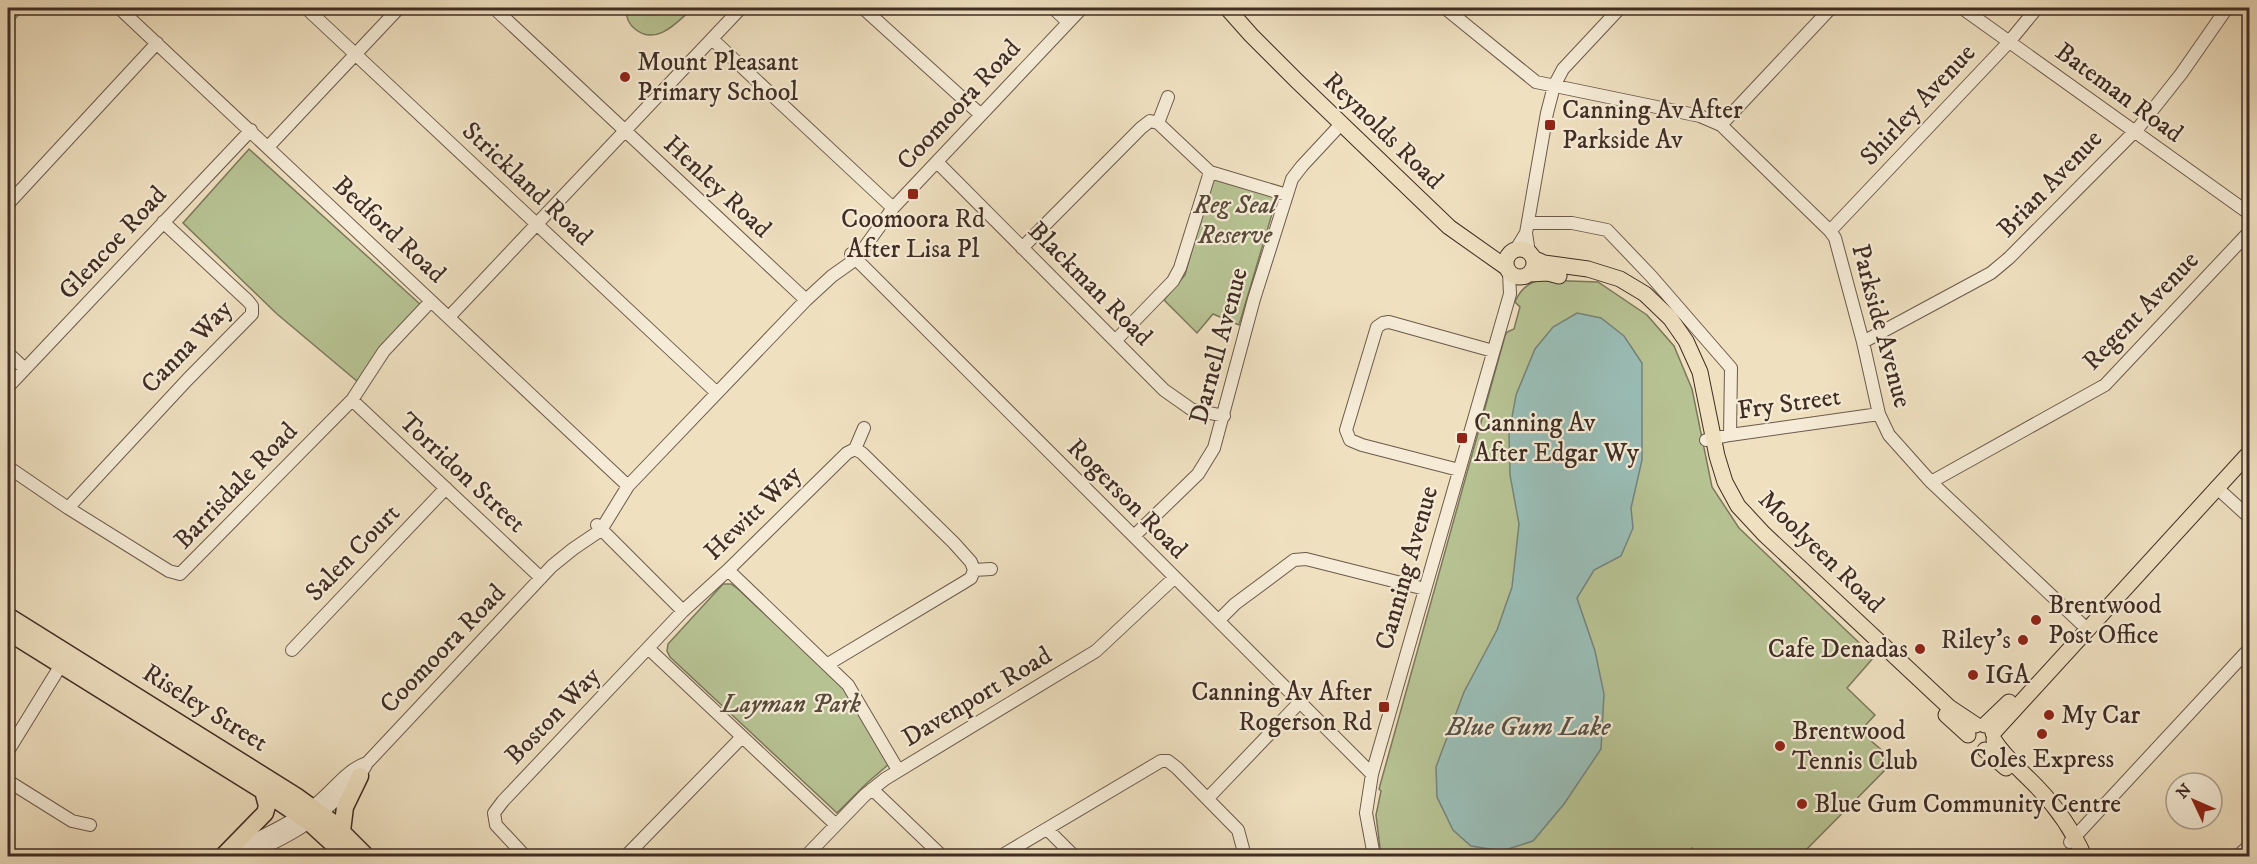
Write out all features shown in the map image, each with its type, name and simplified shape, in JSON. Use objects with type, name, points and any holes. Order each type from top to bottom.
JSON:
[{"type":"highway","name":"Riseley Street","points":[[8,616],[224,750],[311,815],[346,856]]},
{"type":"highway","name":"Riseley Street","points":[[8,632],[263,791],[342,831],[366,856]]},
{"type":"highway","points":[[342,831],[345,807],[363,769]]},
{"type":"highway","points":[[222,856],[265,813],[267,806],[263,791]]},
{"type":"main road","name":"Reynolds Road","points":[[1218,8],[1235,25],[1251,35]]},
{"type":"main road","name":"Reynolds Road","points":[[1227,8],[1251,35],[1449,227],[1489,253],[1520,263]]},
{"type":"main road","name":"Moolyeen Road","points":[[1520,263],[1544,263],[1588,269],[1620,279],[1645,294],[1664,311],[1678,328],[1695,357],[1700,372],[1717,480],[1743,523],[1983,735],[2017,777],[2050,812],[2084,856]]},
{"type":"main road","points":[[1983,735],[2250,453]]},
{"type":"street","points":[[8,17],[16,8]]},
{"type":"street","name":"Bedford Road","points":[[119,8],[628,486]]},
{"type":"street","name":"Strickland Road","points":[[306,8],[717,393]]},
{"type":"street","points":[[268,147],[399,8]]},
{"type":"street","name":"Henley Road","points":[[494,8],[806,300]]},
{"type":"street","points":[[449,316],[741,8]]},
{"type":"street","points":[[863,8],[981,115]]},
{"type":"street","points":[[1053,8],[1068,22]]},
{"type":"street","name":"Coomoora Road","points":[[311,815],[363,769],[552,566],[598,527],[628,486],[806,300],[827,271],[854,256],[871,224],[893,208],[1082,8]]},
{"type":"street","name":"Parkside Avenue","points":[[1445,8],[1536,82],[1700,116],[1721,125],[1830,231],[1839,248],[1863,342],[1878,414],[1889,435],[1931,482],[2085,626]]},
{"type":"street","name":"Canning Avenue","points":[[1374,856],[1366,813],[1372,774],[1520,263],[1546,113],[1554,86],[1563,69],[1620,8]]},
{"type":"street","points":[[1721,125],[1832,8]]},
{"type":"street","name":"Bateman Road","points":[[1962,8],[2250,214]]},
{"type":"street","name":"Shirley Avenue","points":[[1830,231],[2009,42],[2037,8]]},
{"type":"street","name":"Brian Avenue","points":[[1863,342],[1991,273],[2010,258],[2134,131],[2181,74],[2227,8]]},
{"type":"street","points":[[712,39],[893,208]]},
{"type":"street","points":[[8,204],[157,43]]},
{"type":"street","points":[[1158,123],[1168,97]]},
{"type":"street","points":[[1022,248],[1150,121],[1158,123],[1210,172],[1287,195]]},
{"type":"street","name":"Darnell Avenue","points":[[1134,536],[1198,474],[1208,461],[1224,416],[1239,351],[1292,179],[1342,123]]},
{"type":"street","name":"Glencoe Road","points":[[8,387],[251,130]]},
{"type":"street","name":"Blackman Road","points":[[937,162],[1164,390],[1191,409],[1224,416]]},
{"type":"street","points":[[1116,340],[1163,292],[1176,274],[1210,172]]},
{"type":"street","name":"Canna Way","points":[[68,508],[252,314],[252,306],[248,301],[163,222]]},
{"type":"street","points":[[1527,228],[1572,223],[1607,230],[1651,276],[1731,368],[1730,435]]},
{"type":"street","name":"Regent Avenue","points":[[1931,482],[2105,385],[2250,231]]},
{"type":"street","name":"Rogerson Road","points":[[854,256],[1372,774]]},
{"type":"street","name":"Barrisdale Road","points":[[8,467],[68,508],[170,571],[180,574],[352,400],[384,351],[431,301]]},
{"type":"street","points":[[1459,470],[1362,445],[1350,440],[1346,430],[1377,327],[1383,322],[1493,351]]},
{"type":"street","points":[[8,353],[25,369]]},
{"type":"street","name":"Torridon Street","points":[[352,400],[541,579]]},
{"type":"street","name":"Fry Street","points":[[1710,440],[1730,435],[1878,414]]},
{"type":"street","name":"Hewitt Way","points":[[683,611],[847,453],[855,449],[864,428]]},
{"type":"street","points":[[828,664],[963,584],[971,578],[974,570],[971,562],[954,543],[862,453],[855,449]]},
{"type":"street","points":[[2217,487],[2250,518]]},
{"type":"street","name":"Salen Court","points":[[292,650],[446,488]]},
{"type":"street","points":[[598,527],[683,611]]},
{"type":"street","points":[[1219,620],[1235,604],[1294,560],[1306,559],[1425,590]]},
{"type":"street","points":[[974,570],[992,568]]},
{"type":"street","points":[[728,570],[848,685],[898,770]]},
{"type":"street","name":"Davenport Road","points":[[806,856],[872,789],[898,770],[1096,651],[1174,578]]},
{"type":"street","name":"Boston Way","points":[[525,856],[496,825],[494,813],[683,611]]},
{"type":"street","points":[[2074,845],[2250,648]]},
{"type":"street","points":[[649,649],[836,825]]},
{"type":"street","points":[[8,751],[61,665]]},
{"type":"street","points":[[1208,798],[1299,703]]},
{"type":"street","points":[[626,856],[742,736]]},
{"type":"street","points":[[1001,856],[1161,761],[1168,761],[1238,830],[1245,856]]},
{"type":"street","points":[[8,780],[72,821],[90,825]]},
{"type":"street","points":[[872,789],[942,856]]},
{"type":"street","points":[[222,856],[311,815]]},
{"type":"street","points":[[246,856],[311,815]]},
{"type":"street","points":[[1047,829],[1074,856]]},
{"type":"street","points":[[2238,856],[2250,845]]},
{"type":"green space","points":[[625,8],[693,8],[667,30],[651,35],[643,34],[633,27],[628,20]]},
{"type":"green space","points":[[249,149],[421,305],[358,382],[277,314],[183,223]]},
{"type":"green space","name":"Reg Seal Reserve","points":[[1213,175],[1277,197],[1239,325],[1213,314],[1197,333],[1164,300],[1185,275]]},
{"type":"green space","points":[[1541,280],[1598,282],[1647,315],[1674,346],[1692,389],[1712,487],[1739,528],[1874,657],[1847,688],[1875,715],[1860,731],[1894,761],[1800,856],[1700,856],[1692,848],[1686,854],[1687,856],[1381,856],[1376,815],[1381,791],[1379,789],[1505,336],[1507,332],[1514,329],[1520,307],[1515,302],[1525,287]]},
{"type":"green space","name":"Layman Park","points":[[723,584],[731,584],[738,589],[842,686],[889,764],[837,813],[670,657],[667,651],[668,644]]},
{"type":"water","name":"Blue Gum Lake","points":[[1577,313],[1601,318],[1624,336],[1642,363],[1642,460],[1631,508],[1633,528],[1621,556],[1594,570],[1577,598],[1595,651],[1604,694],[1601,749],[1564,804],[1533,841],[1502,851],[1471,846],[1453,830],[1437,797],[1436,767],[1464,692],[1497,630],[1512,587],[1519,524],[1510,475],[1509,434],[1516,395],[1535,349],[1553,327]]},
{"type":"place","name":"Mount Pleasant Primary School","points":[[625,77]]},
{"type":"place","name":"Canning Av After Parkside Av","points":[[1550,125]]},
{"type":"place","name":"Coomoora Rd After Lisa Pl","points":[[913,194]]},
{"type":"place","name":"Canning Av After Edgar Wy","points":[[1462,438]]},
{"type":"place","name":"Brentwood Post Office","points":[[2036,620]]},
{"type":"place","name":"Riley's","points":[[2023,640]]},
{"type":"place","name":"Cafe Denadas","points":[[1920,649]]},
{"type":"place","name":"IGA","points":[[1973,675]]},
{"type":"place","name":"Canning Av After Rogerson Rd","points":[[1384,707]]},
{"type":"place","name":"My Car","points":[[2049,715]]},
{"type":"place","name":"Coles Express","points":[[2042,734]]},
{"type":"place","name":"Brentwood Tennis Club","points":[[1780,746]]},
{"type":"place","name":"Blue Gum Community Centre","points":[[1802,804]]}]
